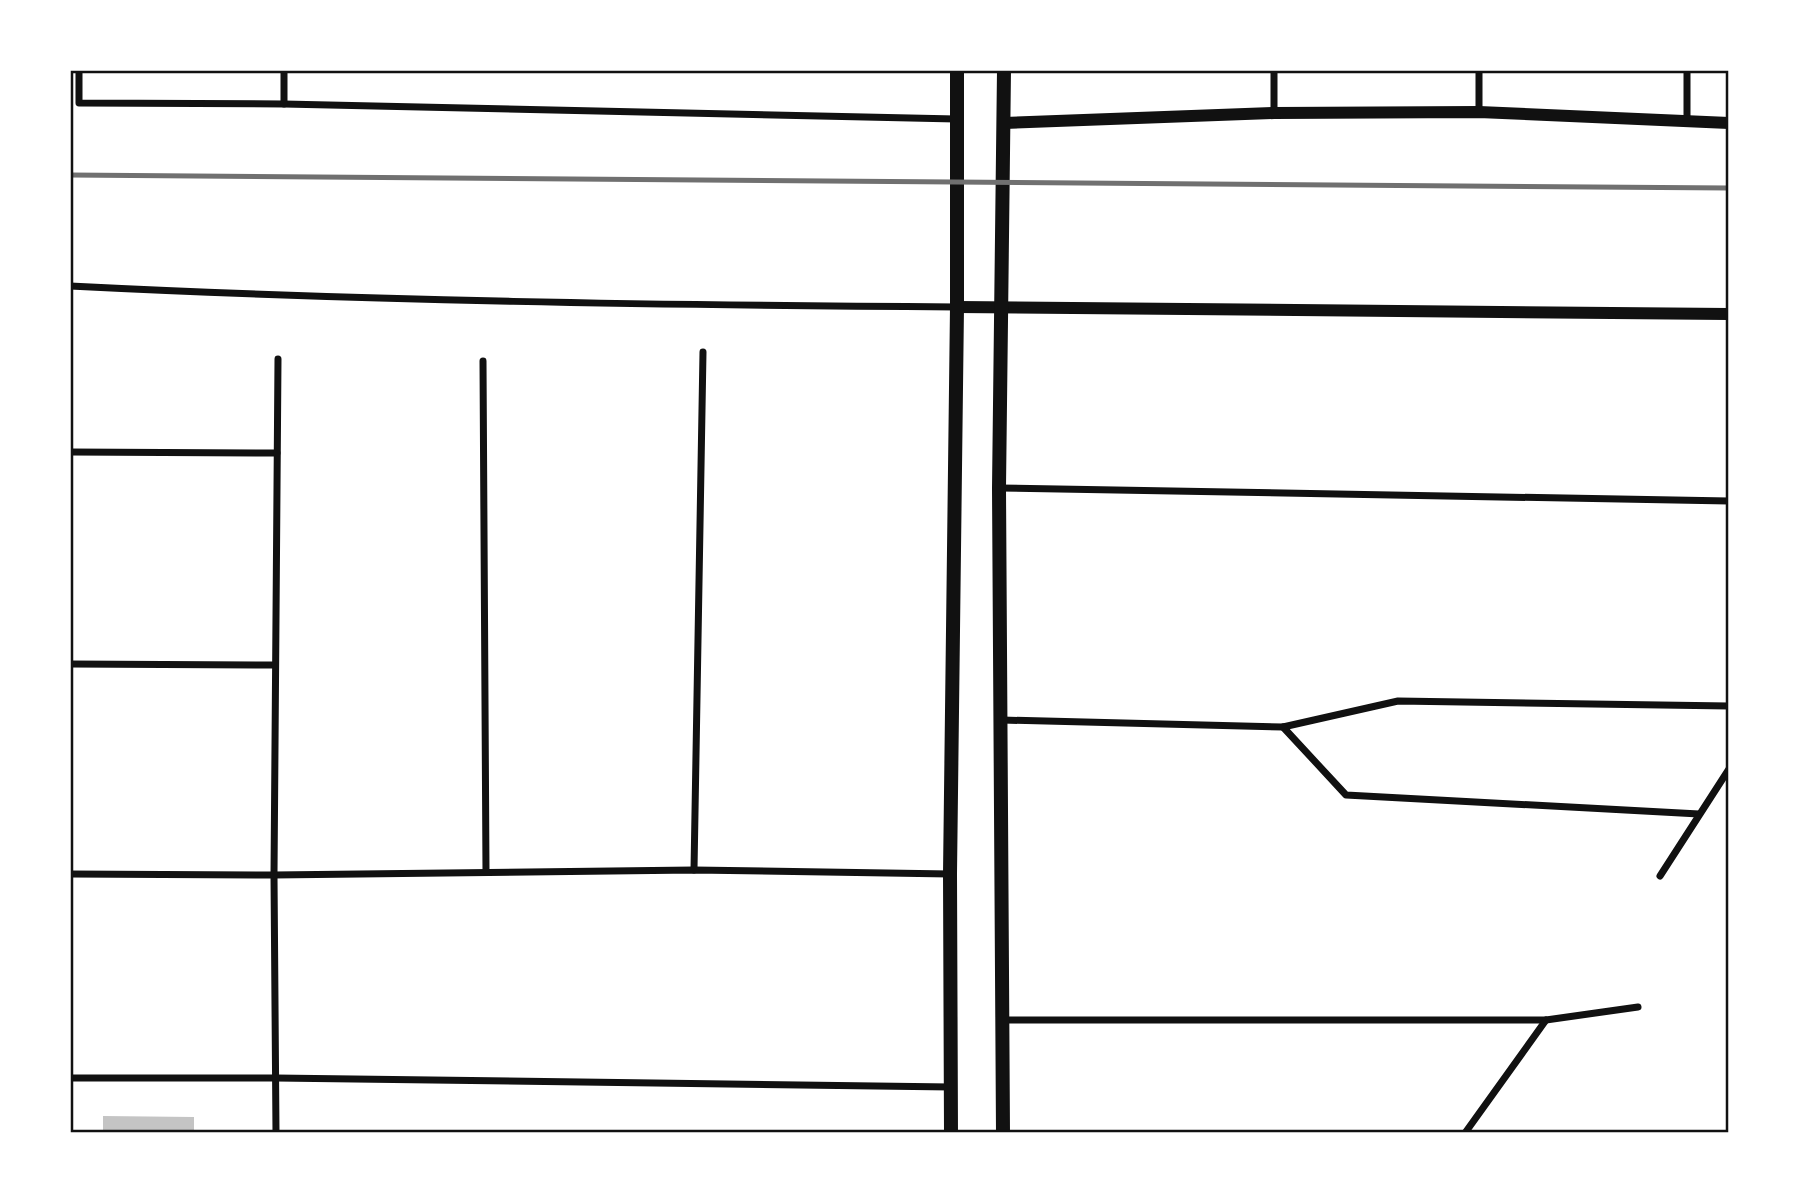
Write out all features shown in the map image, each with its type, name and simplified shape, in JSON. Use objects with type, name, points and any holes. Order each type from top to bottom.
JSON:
[{"type":"main road","points":[[951,1133],[950,874],[957,70]]},
{"type":"main road","points":[[1003,1133],[999,488],[1004,70]]},
{"type":"street","points":[[79,70],[79,103],[284,104],[956,119]]},
{"type":"street","points":[[284,70],[284,104]]},
{"type":"street","points":[[1274,70],[1274,113]]},
{"type":"street","points":[[1479,70],[1479,112]]},
{"type":"street","points":[[1687,70],[1687,123]]},
{"type":"street","points":[[1004,123],[1274,113],[1479,112],[1729,123]]},
{"type":"street","points":[[70,286],[284,297],[691,305],[1729,314]]},
{"type":"street","points":[[694,870],[703,352]]},
{"type":"street","points":[[276,1133],[274,874],[278,359]]},
{"type":"street","points":[[483,361],[486,872]]},
{"type":"street","points":[[70,452],[277,453]]},
{"type":"street","points":[[999,488],[1729,501]]},
{"type":"street","points":[[70,664],[275,665]]},
{"type":"street","points":[[1002,720],[1283,727],[1398,701],[1729,706]]},
{"type":"street","points":[[1283,727],[1346,795],[1699,814]]},
{"type":"street","points":[[1660,876],[1729,769]]},
{"type":"street","points":[[70,874],[694,870],[950,874]]},
{"type":"street","points":[[1003,1020],[1546,1020],[1638,1007]]},
{"type":"street","points":[[1465,1133],[1546,1020]]},
{"type":"street","points":[[70,1078],[276,1078],[952,1087]]},
{"type":"building","points":[[103,1116],[194,1117],[194,1133],[103,1133]]},
{"type":"railway","points":[[70,175],[1729,188]]}]
